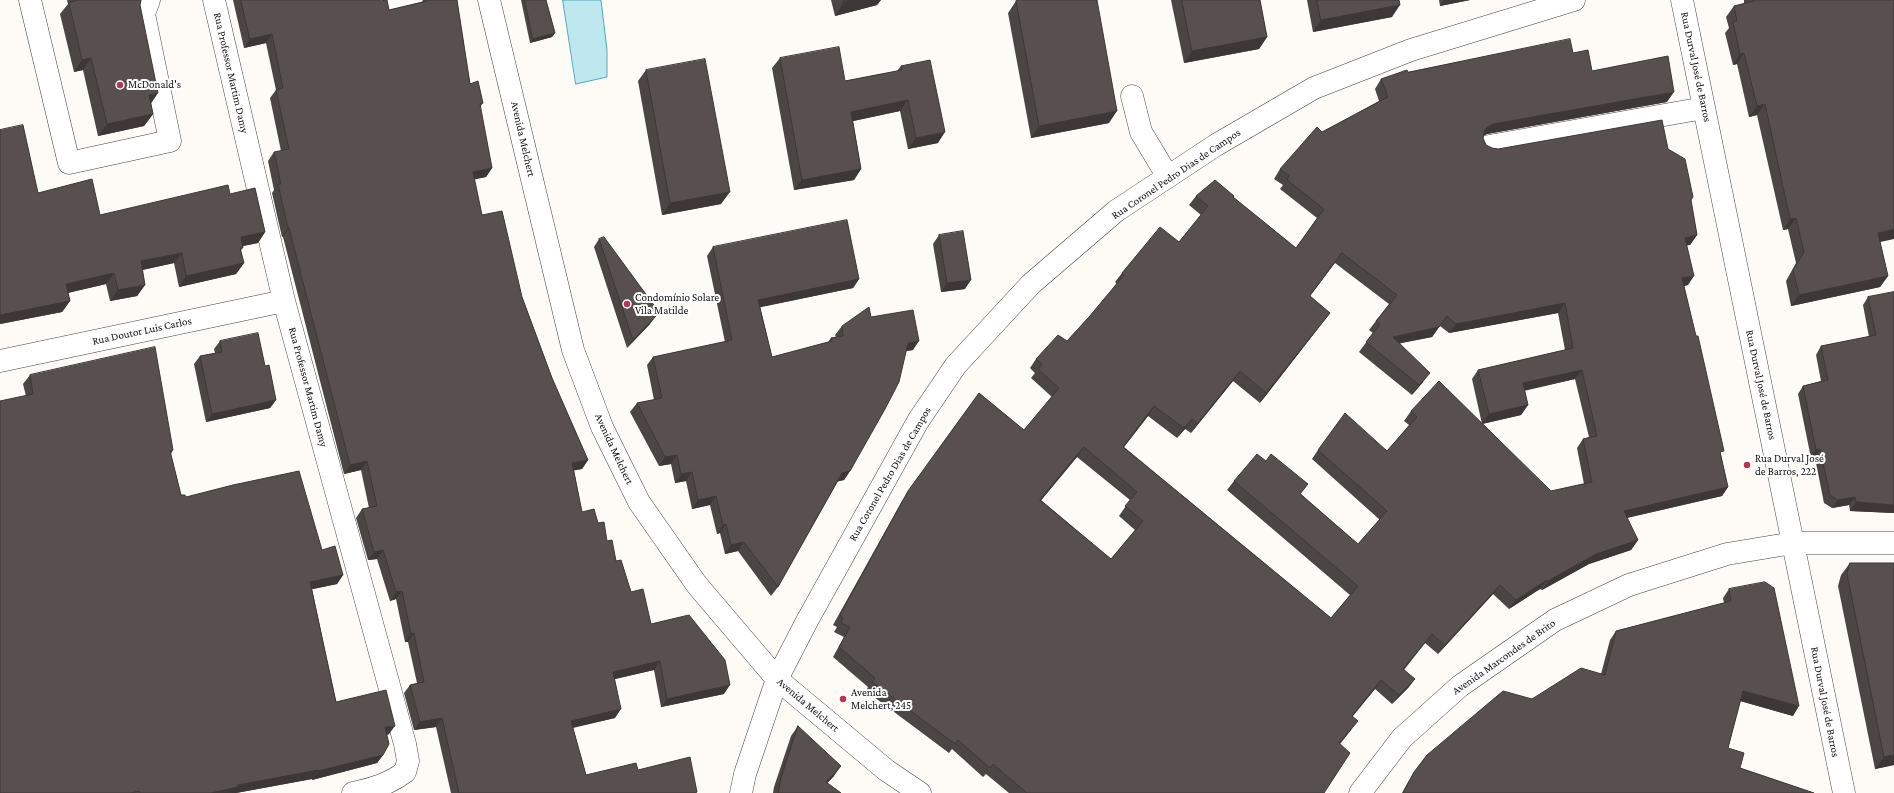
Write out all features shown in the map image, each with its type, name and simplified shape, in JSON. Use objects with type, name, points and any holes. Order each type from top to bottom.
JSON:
[{"type":"street","points":[[30,0],[69,164],[170,140],[144,14],[149,0]]},
{"type":"street","name":"Rua Professor Martim Damy","points":[[214,0],[284,301],[405,744],[408,761],[405,772],[395,780],[376,788],[353,793]]},
{"type":"street","name":"Avenida Melchert","points":[[489,0],[573,350],[602,427],[639,502],[697,586],[777,679],[886,770],[920,793]]},
{"type":"street","name":"Rua Coronel Pedro Dias de Campos","points":[[741,793],[745,774],[777,679],[807,621],[918,421],[956,365],[1031,284],[1116,211],[1216,145],[1314,88],[1411,50],[1574,0]]},
{"type":"street","name":"Rua Durval José de Barros","points":[[1682,0],[1844,793]]},
{"type":"street","points":[[1132,96],[1141,132],[1168,177]]},
{"type":"street","points":[[1489,146],[1704,108]]},
{"type":"street","name":"Rua Doutor Luis Carlos","points":[[0,362],[284,301]]},
{"type":"street","name":"Avenida Marcondes de Brito","points":[[1360,793],[1402,738],[1460,686],[1555,620],[1629,585],[1727,554],[1793,543],[1894,543]]},
{"type":"water","points":[[563,0],[601,0],[607,50],[607,77],[576,84]]},
{"type":"building","name":"McDonald's","points":[[78,0],[141,0],[140,5],[158,93],[149,95],[153,114],[107,124],[91,58],[82,60],[69,3]]},
{"type":"building","points":[[241,0],[387,0],[389,10],[427,0],[457,0],[470,84],[478,81],[483,103],[480,104],[492,168],[473,172],[482,215],[502,211],[522,297],[552,378],[588,460],[572,463],[582,512],[594,509],[598,523],[604,522],[607,541],[612,540],[616,561],[621,560],[631,592],[643,589],[651,624],[689,615],[725,660],[730,685],[667,699],[660,661],[613,672],[621,709],[571,721],[586,775],[636,763],[638,770],[690,757],[697,792],[459,793],[442,718],[420,722],[410,685],[424,682],[414,633],[411,634],[402,591],[396,592],[383,550],[374,552],[362,509],[377,506],[367,461],[350,465],[288,228],[278,184],[281,184],[274,152],[289,149],[276,90],[283,88],[272,34],[250,39]]},
{"type":"building","points":[[525,0],[546,0],[555,33],[533,39]]},
{"type":"building","points":[[1097,0],[1117,111],[1039,126],[1016,1]]},
{"type":"building","points":[[1182,0],[1260,0],[1267,37],[1192,51]]},
{"type":"building","points":[[1317,0],[1399,0],[1400,5],[1321,20]]},
{"type":"building","points":[[1754,0],[1894,0],[1894,229],[1878,233],[1888,276],[1799,295],[1793,270],[1804,252],[1796,218],[1790,219],[1765,104],[1757,106],[1744,53],[1740,54],[1733,22],[1737,21],[1734,6]]},
{"type":"building","points":[[1570,39],[1573,53],[1588,50],[1592,71],[1668,56],[1674,92],[1493,124],[1487,127],[1483,138],[1486,145],[1498,149],[1662,120],[1668,149],[1685,159],[1693,197],[1691,200],[1697,235],[1685,238],[1694,276],[1682,278],[1696,336],[1698,336],[1724,451],[1720,452],[1728,487],[1624,511],[1638,540],[1596,554],[1548,581],[1547,580],[1516,600],[1500,585],[1445,645],[1432,634],[1403,669],[1415,679],[1399,695],[1381,680],[1352,716],[1358,721],[1339,743],[1350,753],[1324,793],[1027,793],[993,764],[990,768],[958,740],[955,744],[872,682],[875,678],[839,647],[850,627],[841,623],[843,618],[840,615],[908,491],[979,393],[1024,430],[1059,388],[1038,369],[1042,364],[1036,359],[1058,335],[1067,341],[1124,275],[1122,273],[1160,227],[1179,242],[1208,206],[1196,196],[1215,180],[1234,196],[1233,197],[1296,248],[1324,209],[1287,180],[1289,176],[1280,169],[1317,127],[1322,132],[1388,97],[1381,79],[1407,70],[1408,72]],"holes":[[[1342,253],[1397,295],[1376,321],[1380,324],[1366,342],[1419,385],[1430,373],[1393,337],[1439,327],[1447,316],[1456,324],[1565,303],[1573,348],[1478,370],[1489,414],[1528,405],[1523,383],[1582,370],[1597,436],[1583,439],[1592,482],[1551,491],[1439,381],[1411,411],[1417,417],[1387,451],[1345,413],[1318,450],[1387,511],[1358,544],[1300,494],[1308,484],[1271,454],[1266,461],[1257,454],[1234,481],[1358,586],[1331,618],[1123,447],[1154,406],[1184,428],[1192,419],[1197,424],[1240,371],[1266,393],[1330,313],[1310,296]],[[1084,447],[1137,492],[1125,506],[1143,521],[1111,559],[1040,500]]]},
{"type":"building","points":[[839,47],[845,81],[902,70],[901,66],[930,60],[945,132],[916,138],[908,100],[851,112],[861,169],[802,180],[780,58]]},
{"type":"building","points":[[705,59],[730,192],[670,203],[646,70]]},
{"type":"building","points":[[23,125],[38,193],[92,179],[100,215],[228,185],[230,194],[255,188],[265,232],[241,237],[243,248],[240,248],[244,263],[186,276],[182,253],[141,261],[145,285],[118,290],[114,273],[66,284],[70,301],[0,315],[0,130]]},
{"type":"building","points":[[847,220],[859,279],[758,300],[772,357],[832,341],[831,338],[843,336],[842,326],[869,307],[871,317],[913,310],[919,341],[908,343],[899,382],[885,409],[850,471],[842,473],[778,587],[744,542],[731,545],[726,524],[723,525],[716,496],[698,500],[692,472],[681,474],[677,455],[665,457],[637,403],[662,398],[653,357],[732,340],[713,247]]},
{"type":"building","points":[[963,231],[971,280],[947,283],[939,235]]},
{"type":"building","points":[[604,237],[656,308],[656,316],[633,340],[599,239]]},
{"type":"building","points":[[1894,292],[1894,505],[1856,502],[1855,497],[1838,500],[1830,495],[1820,449],[1816,450],[1803,386],[1828,380],[1821,346],[1876,335],[1868,297]]},
{"type":"building","points":[[258,333],[265,366],[269,365],[276,400],[212,414],[200,356],[222,352],[220,341]]},
{"type":"building","points":[[155,347],[173,450],[170,451],[181,495],[185,495],[186,497],[299,471],[322,550],[335,546],[343,575],[310,582],[336,702],[386,690],[395,726],[385,727],[389,744],[383,755],[318,771],[238,785],[238,787],[211,793],[140,793],[139,791],[131,793],[0,793],[0,401],[33,394],[30,375]]},
{"type":"building","points":[[1850,563],[1894,563],[1894,755],[1884,757],[1847,574]]},
{"type":"building","points":[[1765,582],[1774,588],[1799,706],[1743,691],[1728,748],[1744,753],[1740,768],[1814,793],[1403,793],[1414,772],[1427,755],[1503,691],[1532,699],[1581,668],[1605,675],[1616,631],[1731,601],[1729,589]]},
{"type":"building","points":[[798,726],[841,766],[826,782],[841,793],[778,793],[781,778]]},
{"type":"place","name":"McDonald's","points":[[120,85]]},
{"type":"place","name":"Condomínio Solare Vila Matilde","points":[[627,304]]},
{"type":"place","name":"Rua Durval José de Barros, 222","points":[[1747,465]]},
{"type":"place","name":"Avenida Melchert, 245","points":[[843,699]]}]
